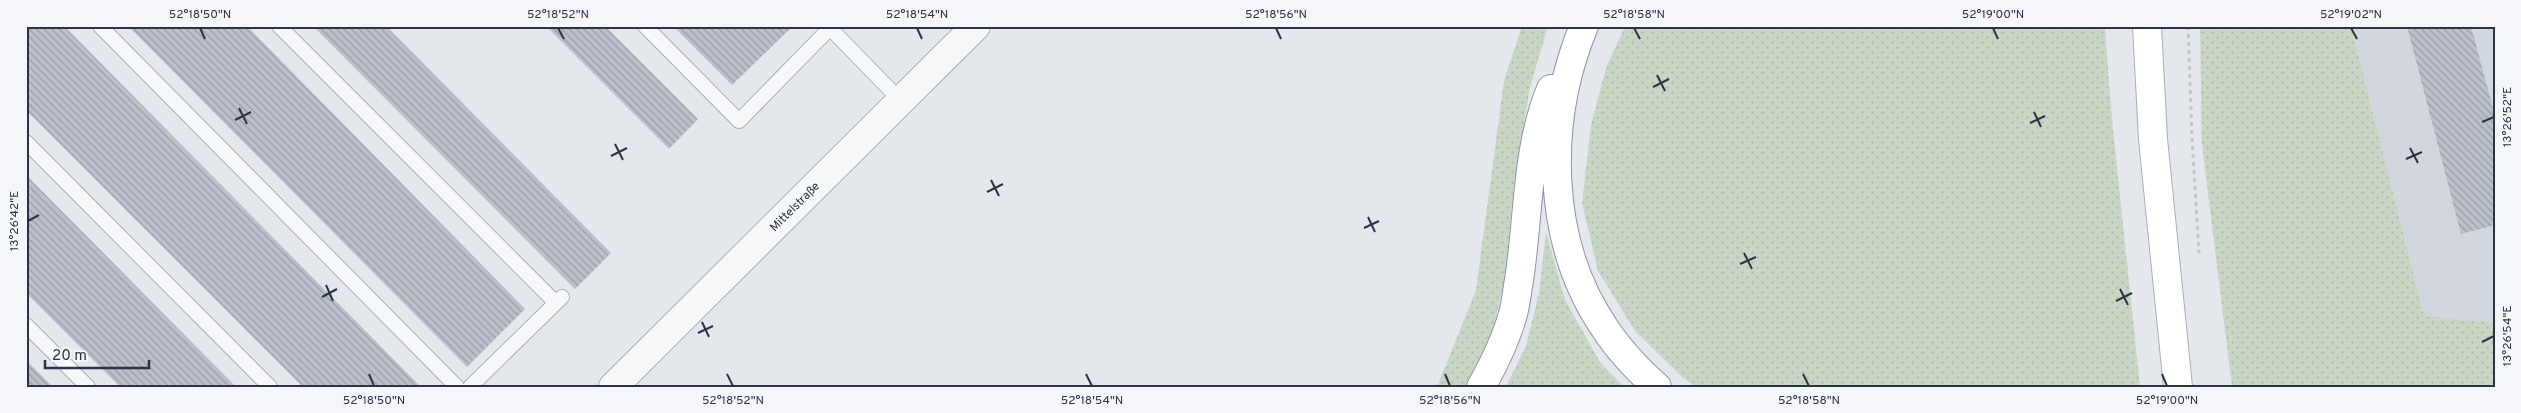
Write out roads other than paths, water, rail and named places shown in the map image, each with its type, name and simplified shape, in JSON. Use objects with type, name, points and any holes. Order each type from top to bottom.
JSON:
[{"type":"main road","points":[[1481,387],[1494,364],[1513,313],[1523,254],[1530,183],[1543,108],[1568,46],[1579,26]]},
{"type":"main road","points":[[1584,26],[1572,57],[1558,137],[1558,191],[1566,239],[1580,281],[1603,326],[1633,365],[1657,387]]},
{"type":"main road","points":[[2147,26],[2153,139],[2178,387]]},
{"type":"street","name":"Mittelstraße","points":[[613,387],[976,26]]},
{"type":"lane","points":[[100,26],[457,387]]},
{"type":"lane","points":[[279,26],[559,300],[470,387]]},
{"type":"lane","points":[[645,26],[739,120],[829,27],[901,101]]},
{"type":"lane","points":[[26,142],[270,387]]},
{"type":"lane","points":[[26,325],[88,387]]}]
